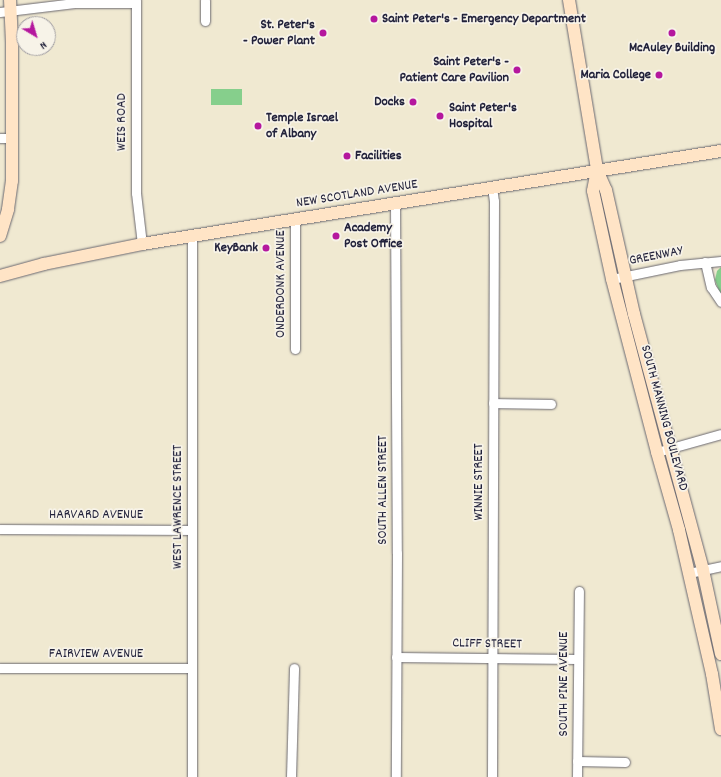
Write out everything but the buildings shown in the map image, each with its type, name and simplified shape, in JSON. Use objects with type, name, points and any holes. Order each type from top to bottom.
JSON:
[{"type":"street","points":[[205,0],[205,21]]},
{"type":"street","name":"SOUTH MANNING BOULEVARD","points":[[569,0],[597,170],[606,190],[625,276],[669,449],[703,570],[721,654]]},
{"type":"street","points":[[0,236],[12,191],[6,138],[7,8],[74,3],[136,1]]},
{"type":"street","name":"WEIS ROAD","points":[[136,1],[136,193],[142,244]]},
{"type":"street","name":"NEW SCOTLAND AVENUE","points":[[0,276],[44,264],[142,244],[721,151]]},
{"type":"street","name":"SOUTH MANNING BOULEVARD","points":[[597,170],[593,192],[612,279],[716,673],[721,729]]},
{"type":"street","name":"WINNIE STREET","points":[[492,187],[494,201],[492,777]]},
{"type":"street","name":"SOUTH ALLEN STREET","points":[[396,202],[396,777]]},
{"type":"street","name":"ONDERDONK AVENUE","points":[[295,219],[295,349]]},
{"type":"street","name":"WEST LAWRENCE STREET","points":[[192,236],[192,777]]},
{"type":"street","name":"GREENWAY","points":[[612,279],[680,265],[721,261]]},
{"type":"street","points":[[705,262],[713,290],[721,302]]},
{"type":"street","points":[[493,403],[551,404]]},
{"type":"street","points":[[657,452],[721,434]]},
{"type":"street","name":"HARVARD AVENUE","points":[[0,529],[192,530]]},
{"type":"street","points":[[689,573],[721,566]]},
{"type":"street","name":"SOUTH PINE AVENUE","points":[[577,777],[579,592]]},
{"type":"street","name":"CLIFF STREET","points":[[396,657],[578,659]]},
{"type":"street","name":"FAIRVIEW AVENUE","points":[[0,668],[192,668]]},
{"type":"street","points":[[291,777],[294,668]]},
{"type":"street","points":[[577,761],[625,762]]},
{"type":"green space","points":[[211,89],[242,89],[242,105],[211,105]]},
{"type":"green space","points":[[721,267],[721,296],[715,280],[717,271]]},
{"type":"place","name":"Saint Peter's - Emergency Department","points":[[374,19]]},
{"type":"place","name":"St. Peter's - Power Plant","points":[[323,33]]},
{"type":"place","name":"McAuley Building","points":[[672,33]]},
{"type":"place","name":"Saint Peter's - Patient Care Pavilion","points":[[517,70]]},
{"type":"place","name":"Maria College","points":[[659,75]]},
{"type":"place","name":"Docks","points":[[413,102]]},
{"type":"place","name":"Saint Peter's Hospital","points":[[440,116]]},
{"type":"place","name":"Temple Israel of Albany","points":[[258,126]]},
{"type":"place","name":"Facilities","points":[[347,156]]},
{"type":"place","name":"Academy Post Office","points":[[336,236]]},
{"type":"place","name":"KeyBank","points":[[266,248]]}]
